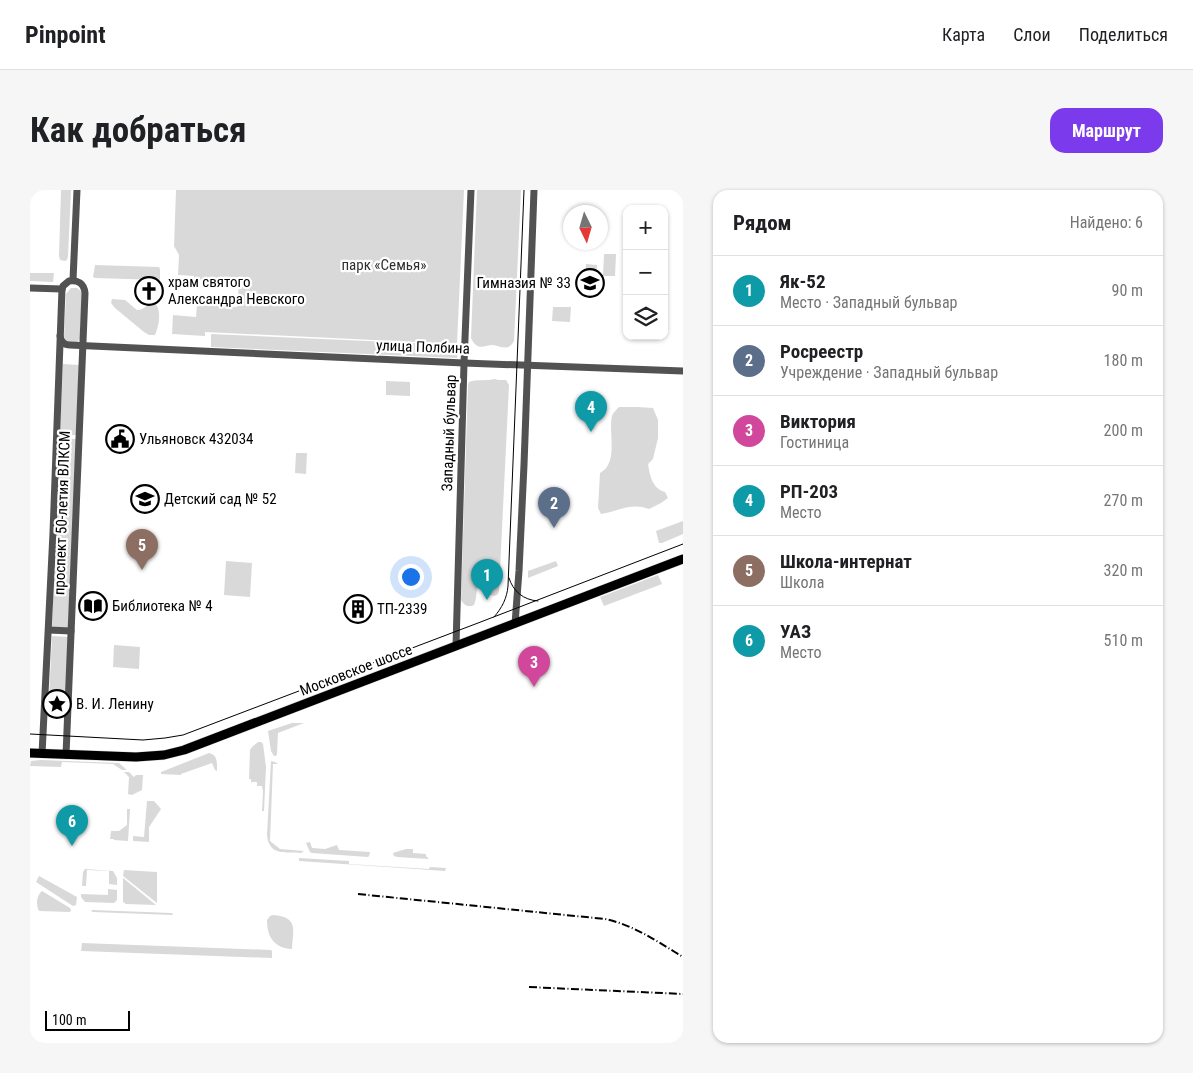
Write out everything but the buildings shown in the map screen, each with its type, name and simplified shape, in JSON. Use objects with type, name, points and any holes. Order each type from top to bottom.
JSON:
[{"type":"main road","name":"Московское шоссе","points":[[30,753],[136,757],[164,755],[184,750],[683,559]]},
{"type":"street","points":[[30,288],[62,289],[66,283],[73,280],[77,190]]},
{"type":"street","name":"Западный бульвар","points":[[456,646],[471,190]]},
{"type":"street","points":[[515,624],[519,577],[534,190]]},
{"type":"street","name":"проспект 50-летия ВЛКСМ","points":[[66,755],[85,288],[78,281],[73,280]]},
{"type":"street","name":"проспект 50-летия ВЛКСМ","points":[[42,754],[49,630],[62,289]]},
{"type":"street","name":"улица Полбина","points":[[60,336],[65,344],[83,346],[683,371]]},
{"type":"street","points":[[49,630],[71,631]]},
{"type":"green space","points":[[61,190],[71,190],[68,256],[65,261],[60,260],[59,256]]},
{"type":"green space","name":"парк «Семья»","points":[[176,190],[464,190],[457,344],[205,332],[205,336],[172,334],[173,315],[196,317],[197,305],[237,307],[239,282],[194,279],[194,276],[178,275],[179,255],[174,246]]},
{"type":"green space","points":[[477,190],[521,190],[514,341],[507,347],[492,345],[480,347],[471,338]]},
{"type":"green space","points":[[604,254],[616,254],[615,276],[603,276]]},
{"type":"green space","points":[[586,264],[597,265],[596,282],[585,282]]},
{"type":"green space","points":[[95,265],[159,267],[160,280],[95,278],[93,277]]},
{"type":"green space","points":[[30,273],[54,273],[53,282],[30,281]]},
{"type":"green space","points":[[71,288],[77,288],[82,292],[80,339],[76,343],[67,342],[64,337],[66,294]]},
{"type":"green space","points":[[112,299],[125,300],[137,310],[155,303],[159,310],[159,323],[155,335],[149,335],[144,332],[115,308],[111,303]]},
{"type":"green space","points":[[553,307],[571,307],[570,322],[552,321]]},
{"type":"green space","points":[[211,334],[458,345],[457,358],[211,347]]},
{"type":"green space","points":[[63,364],[79,365],[76,435],[60,435]]},
{"type":"green space","points":[[506,380],[509,385],[499,591],[495,596],[490,595],[487,583],[482,579],[478,584],[474,605],[468,606],[461,600],[468,385],[472,381]]},
{"type":"green space","points":[[386,381],[410,382],[410,396],[386,395]]},
{"type":"green space","points":[[619,407],[653,408],[658,420],[658,438],[653,459],[648,464],[654,485],[665,492],[668,498],[649,509],[636,506],[601,514],[598,508],[600,473],[609,462],[612,447],[612,416]]},
{"type":"green space","points":[[60,438],[76,439],[68,628],[52,628]]},
{"type":"green space","points":[[296,453],[307,453],[306,474],[295,473]]},
{"type":"green space","points":[[683,521],[683,534],[659,543],[656,531]]},
{"type":"green space","points":[[226,561],[252,563],[250,597],[224,595]]},
{"type":"green space","points":[[556,561],[558,566],[528,578],[528,571]]},
{"type":"green space","points":[[658,575],[662,584],[604,606],[600,597]]},
{"type":"green space","points":[[52,636],[69,637],[66,700],[49,699]]},
{"type":"green space","points":[[114,645],[140,647],[139,669],[113,667]]},
{"type":"green space","points":[[292,723],[304,723],[278,733],[277,754],[274,756],[271,751],[268,731]]},
{"type":"green space","points":[[258,742],[263,744],[266,767],[264,811],[262,811],[262,786],[257,786],[257,782],[251,782],[251,779],[249,779],[250,750]]},
{"type":"green space","points":[[209,753],[215,757],[217,771],[212,763],[181,775],[161,774],[161,772]]},
{"type":"green space","points":[[31,761],[119,763],[127,770],[122,770],[113,764],[62,762],[61,767],[30,766]]},
{"type":"green space","points":[[271,761],[278,764],[273,764],[270,841],[280,849],[304,851],[301,853],[279,852],[274,850],[268,842]]},
{"type":"green space","points":[[124,772],[129,772],[134,777],[136,775],[143,775],[142,790],[132,795],[128,794],[129,777]]},
{"type":"green space","points":[[147,801],[154,801],[161,809],[149,827],[149,842],[133,841],[133,836],[144,837]]},
{"type":"green space","points":[[127,809],[130,809],[128,841],[110,839],[111,831],[119,831],[127,825]]},
{"type":"green space","points":[[310,842],[312,848],[325,849],[337,845],[339,850],[370,852],[368,857],[312,853],[306,843]]},
{"type":"green space","points":[[413,849],[413,853],[426,854],[429,859],[394,856],[393,853]]},
{"type":"green space","points":[[299,858],[349,861],[349,864],[429,869],[430,867],[446,868],[445,871],[299,861]]},
{"type":"green space","points":[[85,869],[113,871],[117,878],[117,885],[109,884],[109,871],[87,870],[86,886],[82,886]]},
{"type":"green space","points":[[124,870],[157,872],[157,903],[123,876]]},
{"type":"green space","points":[[39,876],[77,897],[76,905],[73,906],[36,882]]},
{"type":"green space","points":[[123,878],[156,905],[126,904],[123,902]]},
{"type":"green space","points":[[108,889],[117,890],[117,900],[114,903],[85,902],[81,897],[81,894],[108,895]]},
{"type":"green space","points":[[42,891],[70,908],[70,912],[39,911],[37,901]]},
{"type":"green space","points":[[92,910],[172,913],[173,915],[93,912]]},
{"type":"green space","points":[[273,915],[287,918],[291,922],[293,926],[292,949],[276,944],[270,936],[267,920]]},
{"type":"green space","points":[[82,943],[271,950],[272,958],[81,951]]},
{"type":"tram line","points":[[494,617],[504,603],[508,586],[524,190]]},
{"type":"tram line","points":[[30,734],[143,740],[183,735],[683,544]]},
{"type":"tram line","points":[[509,578],[519,594],[528,599],[538,601]]},
{"type":"railway","points":[[358,894],[605,919],[626,925],[683,957]]},
{"type":"railway","points":[[529,987],[683,994]]},
{"type":"place","name":"Гимназия № 33","points":[[590,283]]},
{"type":"place","name":"храм святого Александра Невского","points":[[149,291]]},
{"type":"place","name":"РП-203","points":[[591,432]]},
{"type":"place","name":"Ульяновск 432034","points":[[120,439]]},
{"type":"place","name":"Детский сад № 52","points":[[145,499]]},
{"type":"place","name":"Росреестр","points":[[554,528]]},
{"type":"place","name":"Школа-интернат","points":[[142,570]]},
{"type":"place","name":"Як-52","points":[[487,600]]},
{"type":"place","name":"Библиотека № 4","points":[[93,606]]},
{"type":"place","name":"ТП-2339","points":[[358,609]]},
{"type":"place","name":"Виктория","points":[[534,687]]},
{"type":"place","name":"В. И. Ленину","points":[[57,704]]},
{"type":"place","name":"УАЗ","points":[[72,846]]}]
